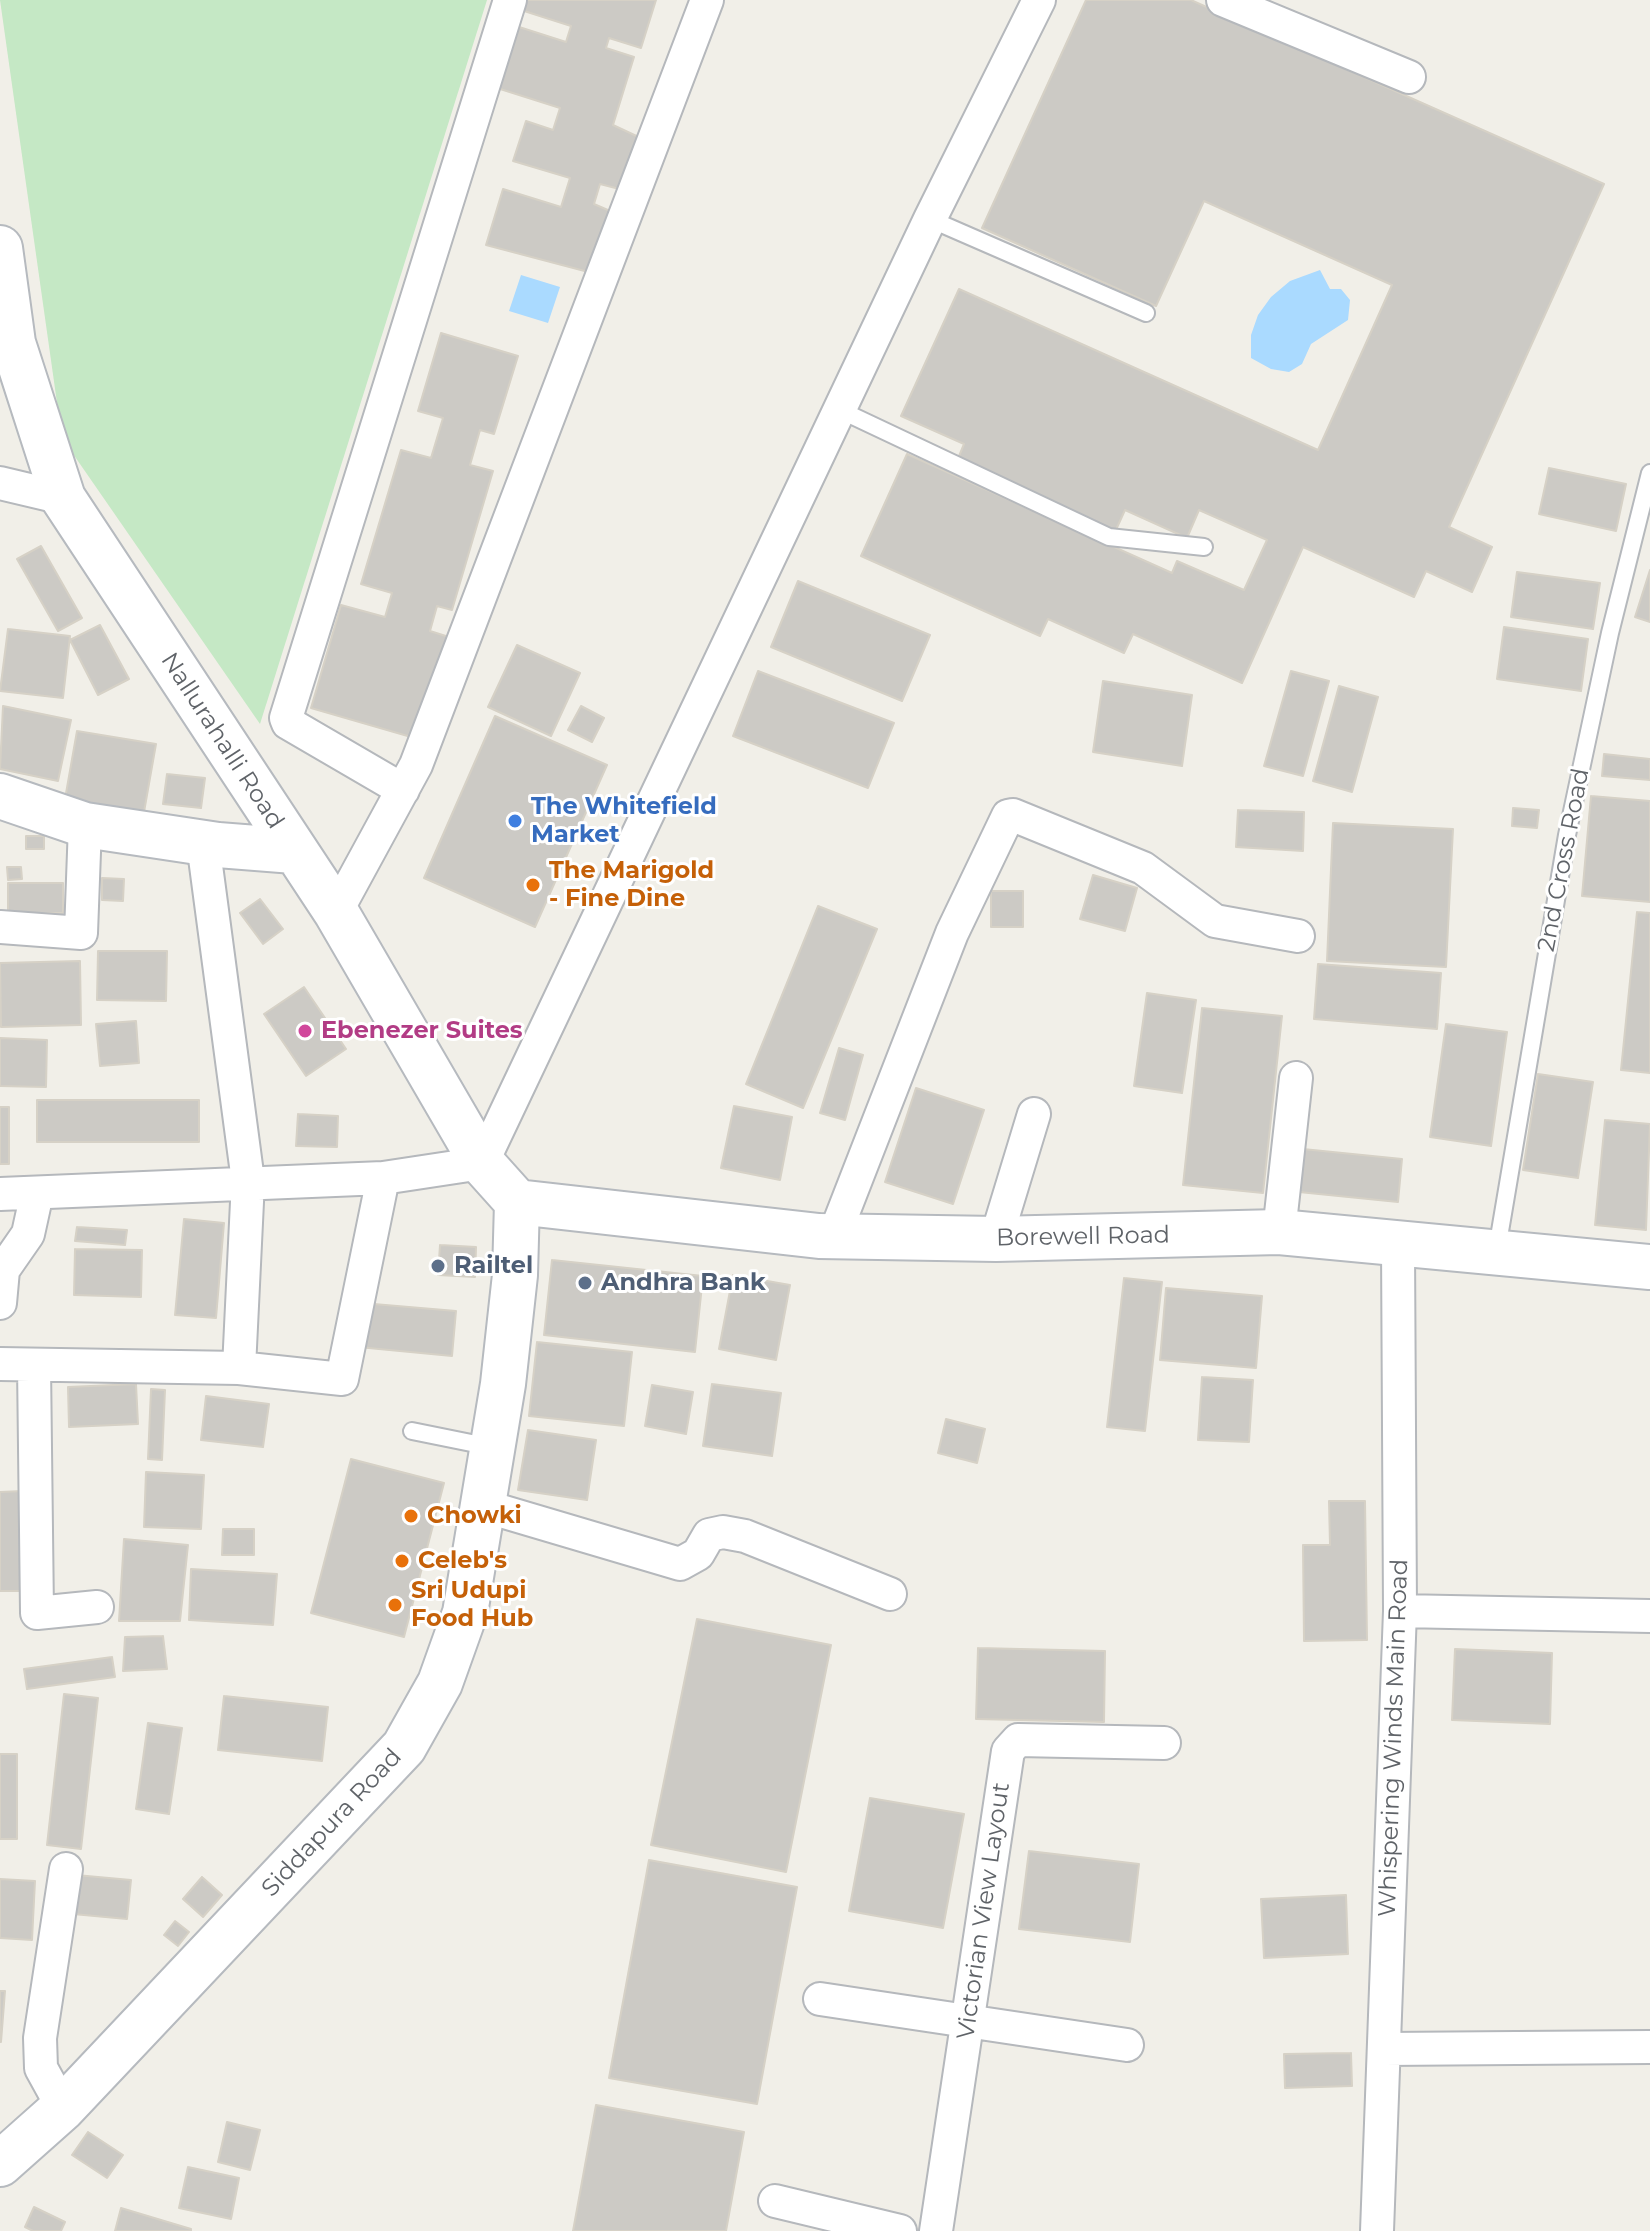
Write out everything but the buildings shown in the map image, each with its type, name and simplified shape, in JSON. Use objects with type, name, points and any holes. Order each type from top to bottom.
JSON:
[{"type":"street","points":[[403,790],[288,723],[286,718],[510,0]]},
{"type":"street","points":[[336,912],[416,765],[707,0]]},
{"type":"street","points":[[0,1194],[248,1181],[383,1178],[482,1163],[930,219],[1039,0]]},
{"type":"street","points":[[1223,0],[1409,77]]},
{"type":"street","name":"Nallurahalli Road","points":[[0,248],[6,343],[63,498],[336,912],[482,1163],[517,1202]]},
{"type":"street","points":[[0,483],[63,498]]},
{"type":"street","points":[[0,796],[85,825],[203,843],[294,851]]},
{"type":"street","points":[[834,1236],[952,933],[1008,816],[1143,868],[1215,921],[1298,936]]},
{"type":"street","points":[[0,927],[81,933],[85,825]]},
{"type":"street","points":[[203,843],[248,1181],[239,1368]]},
{"type":"street","points":[[1279,1232],[1296,1078]]},
{"type":"street","points":[[996,1239],[1034,1114]]},
{"type":"street","points":[[0,1364],[239,1368],[342,1379],[383,1178]]},
{"type":"street","points":[[0,1303],[3,1270],[28,1234],[37,1193]]},
{"type":"street","name":"Borewell Road","points":[[517,1202],[834,1236],[996,1239],[1279,1232],[1650,1267]]},
{"type":"street","name":"Siddapura Road","points":[[0,2164],[63,2108],[404,1747],[440,1683],[465,1613],[484,1506],[515,1275],[517,1202]]},
{"type":"street","name":"Whispering Winds Main Road","points":[[1377,2231],[1400,1611],[1398,1245]]},
{"type":"street","points":[[34,1365],[37,1613],[97,1607]]},
{"type":"street","points":[[484,1506],[680,1564],[698,1554],[709,1535],[723,1532],[745,1536],[890,1594]]},
{"type":"street","points":[[1400,1611],[1650,1616]]},
{"type":"street","name":"Victorian View Layout","points":[[941,2230],[968,2019],[1008,1751],[1018,1740],[1164,1743]]},
{"type":"street","points":[[63,2108],[41,2068],[40,2038],[66,1869]]},
{"type":"street","points":[[820,1999],[1127,2045]]},
{"type":"street","points":[[1384,2049],[1650,2047]]},
{"type":"street","points":[[775,2201],[900,2231]]},
{"type":"lane","points":[[930,219],[1146,313]]},
{"type":"lane","points":[[840,410],[1109,537],[1204,547]]},
{"type":"lane","name":"2nd Cross Road","points":[[1496,1251],[1567,835],[1610,633],[1650,473]]},
{"type":"lane","points":[[412,1431],[493,1447]]},
{"type":"green space","points":[[0,0],[487,0],[260,724],[62,438]]},
{"type":"water","points":[[1320,270],[1330,289],[1341,289],[1350,300],[1348,320],[1311,344],[1302,364],[1289,372],[1271,369],[1251,358],[1251,335],[1258,315],[1271,297],[1290,281]]},
{"type":"water","points":[[521,275],[560,287],[548,323],[509,311]]},
{"type":"place","name":"The Whitefield Market","points":[[515,821]]},
{"type":"place","name":"The Marigold - Fine Dine","points":[[533,885]]},
{"type":"place","name":"Ebenezer Suites","points":[[305,1031]]},
{"type":"place","name":"Railtel","points":[[438,1266]]},
{"type":"place","name":"Andhra Bank","points":[[585,1283]]},
{"type":"place","name":"Chowki","points":[[411,1516]]},
{"type":"place","name":"Celeb's","points":[[402,1561]]},
{"type":"place","name":"Sri Udupi Food Hub","points":[[395,1605]]}]
